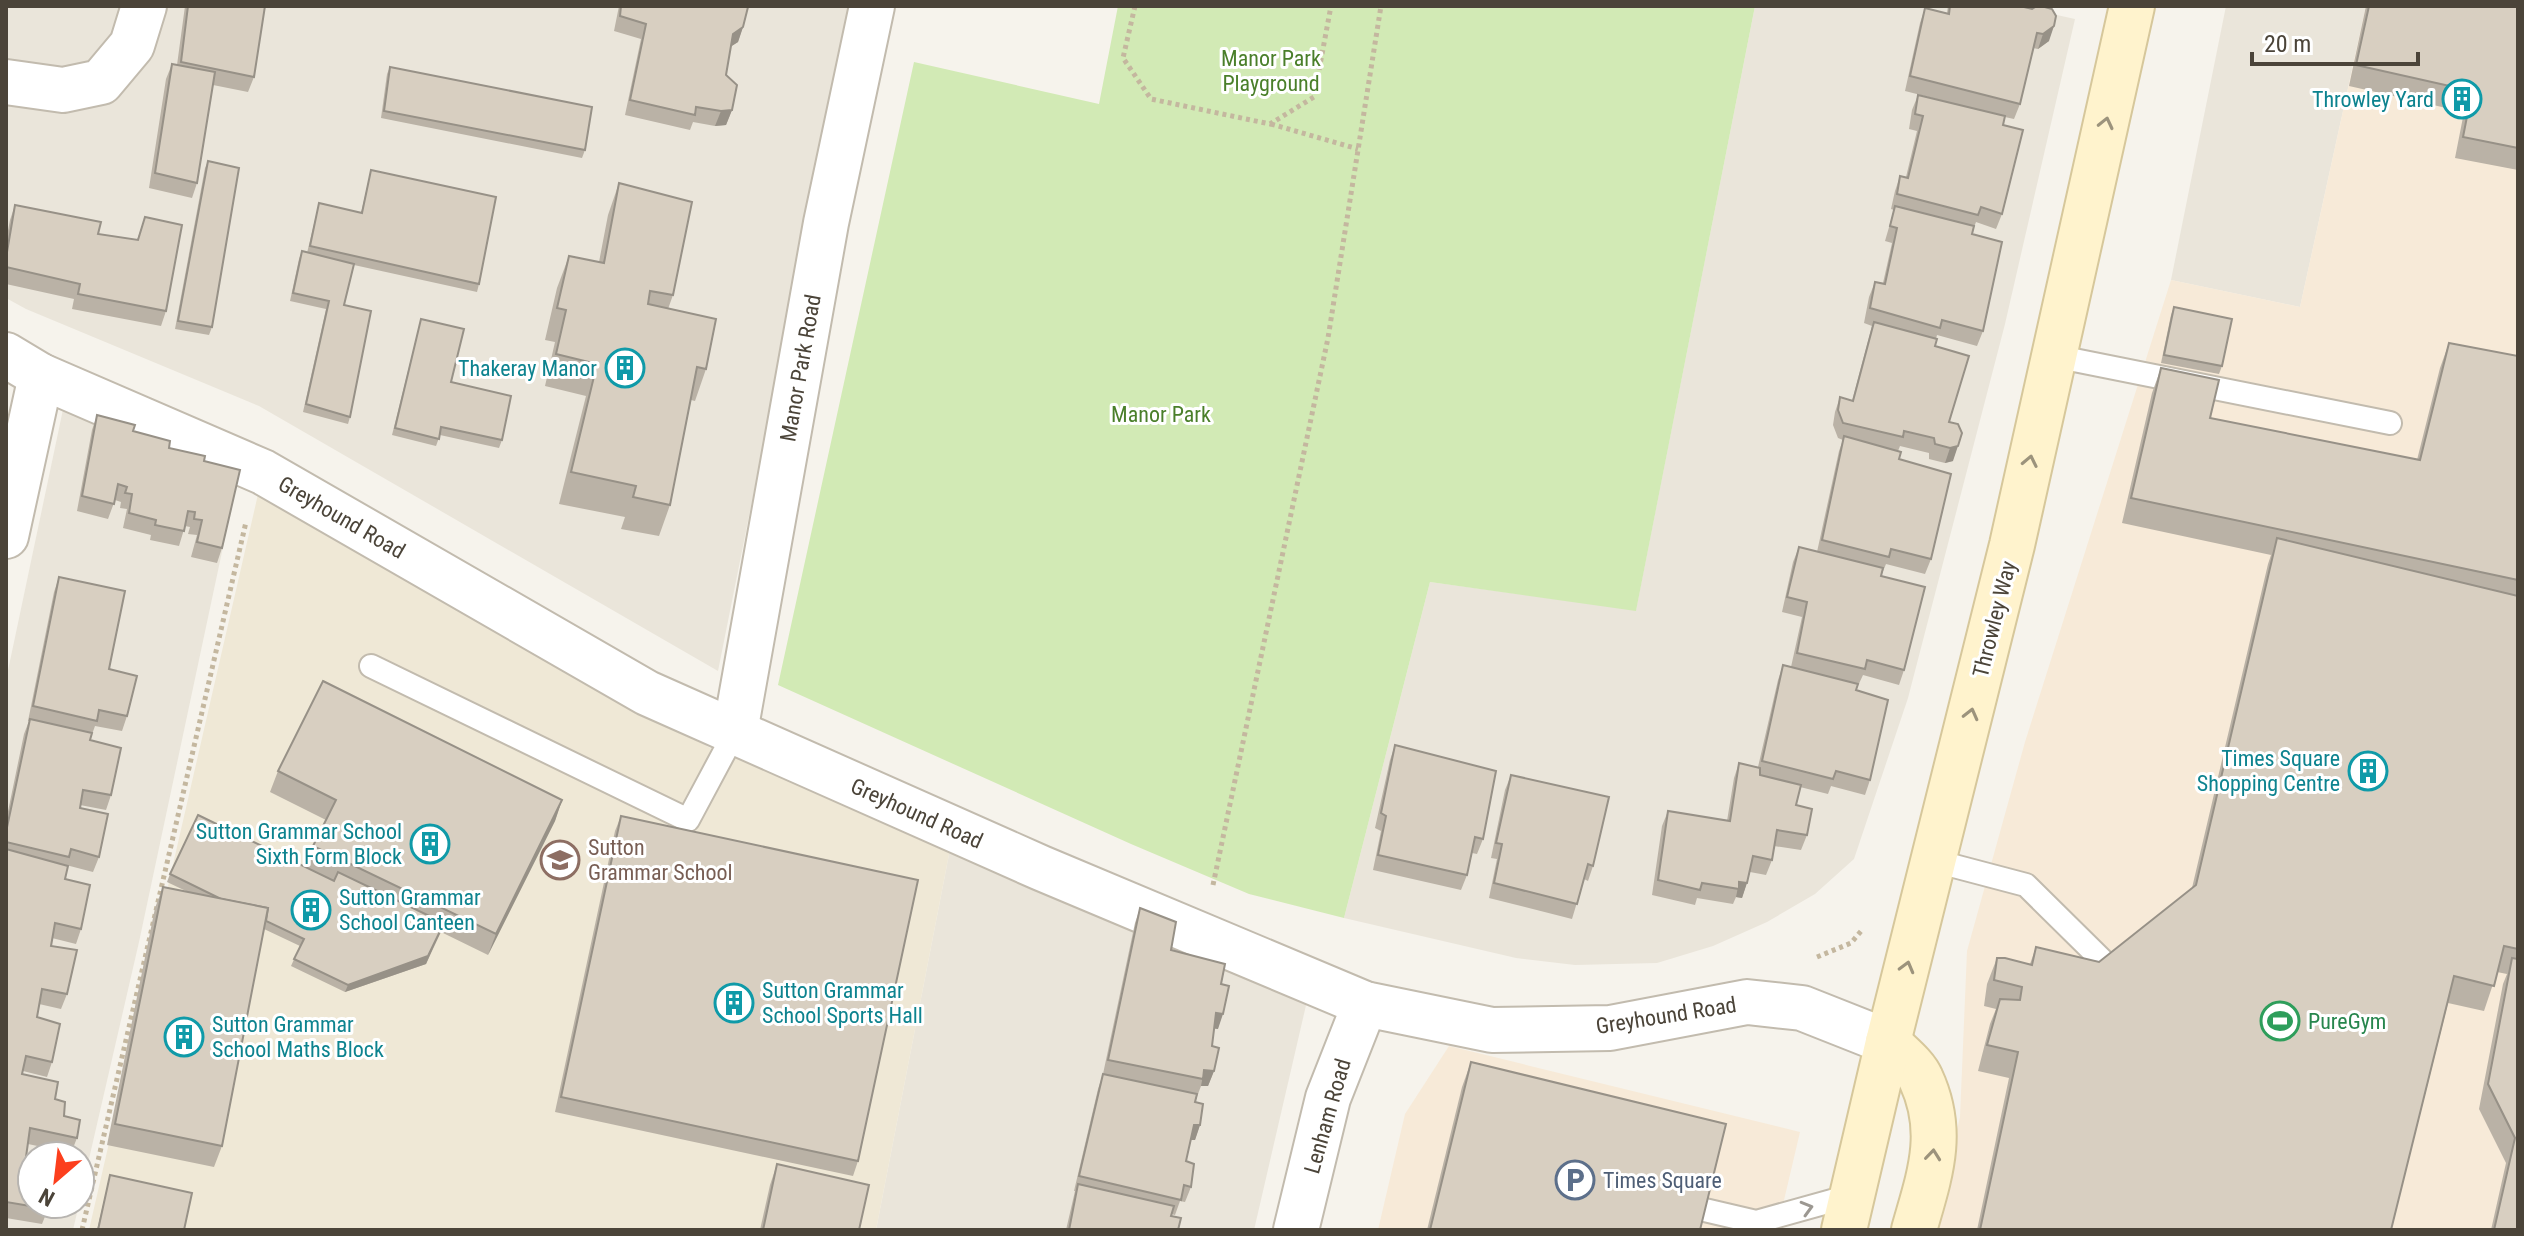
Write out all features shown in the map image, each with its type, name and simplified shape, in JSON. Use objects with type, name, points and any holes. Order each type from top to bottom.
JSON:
[{"type":"main road","name":"Throwley Way","points":[[1848,1213],[2009,559],[2132,6]]},
{"type":"main road","points":[[1888,1042],[1920,1076],[1935,1124],[1934,1160],[1914,1230]]},
{"type":"street","points":[[6,82],[63,90],[101,82],[132,45],[144,6]]},
{"type":"street","name":"Manor Park Road","points":[[735,732],[826,223],[872,6]]},
{"type":"street","points":[[6,536],[24,365]]},
{"type":"street","name":"Greyhound Road","points":[[24,365],[263,472],[647,693],[1041,868],[1365,1004],[1492,1030],[1610,1028],[1747,1002],[1802,1008],[1888,1042]]},
{"type":"street","name":"Lenham Road","points":[[1296,1230],[1328,1098],[1365,1004]]},
{"type":"lane","points":[[2054,356],[2390,423]]},
{"type":"lane","points":[[371,666],[688,820],[735,732]]},
{"type":"lane","points":[[1935,861],[2026,885],[2106,964],[2134,1000]]},
{"type":"lane","points":[[1662,1200],[1756,1222],[1848,1213]]},
{"type":"path","points":[[1135,6],[1123,58],[1151,99],[1270,124],[1358,149]]},
{"type":"path","points":[[1270,124],[1314,97],[1331,6]]},
{"type":"path","points":[[1203,935],[1328,338],[1381,6]]},
{"type":"path","points":[[82,1230],[250,501],[254,486],[263,472]]},
{"type":"shaded area","points":[[6,6],[851,6],[718,671],[259,406],[6,298]]},
{"type":"shaded area","points":[[1755,6],[2016,6],[2075,19],[2005,324],[1908,698],[1854,859],[1815,894],[1767,922],[1713,946],[1657,963],[1575,965],[1516,958],[1344,918],[1430,582],[1636,610]]},
{"type":"shaded area","points":[[2226,6],[2366,6],[2300,307],[2171,280]]},
{"type":"shaded area","points":[[2366,6],[2518,6],[2518,1230],[1934,1230],[1960,1117],[1967,951],[2025,742],[2171,280],[2300,307]]},
{"type":"shaded area","points":[[65,400],[243,453],[139,942],[93,1140],[16,1140],[16,1220],[75,1220],[73,1230],[6,1230],[6,680]]},
{"type":"shaded area","name":"Sutton Grammar School","points":[[259,490],[712,749],[952,839],[876,1230],[89,1230],[91,1220],[96,1220],[96,1200]]},
{"type":"shaded area","points":[[952,839],[1307,1001],[1254,1230],[876,1230]]},
{"type":"shaded area","points":[[1449,1046],[1800,1132],[1777,1230],[1378,1230],[1405,1114]]},
{"type":"green space","name":"Manor Park","points":[[1118,6],[1755,6],[1636,611],[1430,582],[1344,918],[1249,894],[778,685],[914,62],[1099,104]]},
{"type":"building","points":[[188,6],[265,6],[254,77],[181,62]]},
{"type":"building","points":[[621,6],[747,6],[743,27],[733,34],[726,75],[737,85],[732,110],[696,107],[695,115],[630,100],[646,24],[620,16]]},
{"type":"building","points":[[1950,6],[2020,6],[2032,9],[2041,6],[2052,9],[2056,16],[2054,26],[2043,34],[2037,33],[2020,104],[1910,76],[1925,8],[1949,14]]},
{"type":"building","name":"Throwley Yard","points":[[2369,6],[2518,6],[2518,148],[2463,137],[2472,91],[2356,65]]},
{"type":"building","points":[[172,64],[215,72],[197,183],[155,173]]},
{"type":"building","points":[[390,67],[592,107],[585,150],[384,111]]},
{"type":"building","points":[[1918,95],[2005,116],[2003,125],[2023,130],[2002,214],[1981,207],[1978,215],[1897,194],[1900,176],[1908,178],[1923,116],[1915,114]]},
{"type":"building","points":[[208,161],[239,168],[212,327],[178,321]]},
{"type":"building","points":[[371,170],[496,197],[479,284],[310,246],[319,203],[362,213]]},
{"type":"building","name":"Thakeray Manor","points":[[619,183],[692,202],[673,295],[650,291],[648,304],[716,319],[706,369],[697,367],[670,505],[633,497],[636,486],[571,472],[597,364],[556,354],[566,310],[557,308],[569,256],[604,263]]},
{"type":"building","points":[[15,205],[101,222],[98,234],[138,240],[145,217],[182,225],[166,311],[78,294],[80,284],[6,267]]},
{"type":"building","points":[[1895,206],[1974,226],[1972,234],[2002,242],[1983,331],[1942,320],[1940,328],[1870,308],[1875,282],[1885,284],[1897,228],[1890,226]]},
{"type":"building","points":[[302,251],[354,264],[344,305],[371,311],[350,417],[306,404],[329,301],[293,293]]},
{"type":"building","points":[[2174,307],[2232,319],[2222,366],[2164,355]]},
{"type":"building","points":[[421,319],[464,329],[451,382],[511,396],[502,440],[441,427],[439,439],[395,428]]},
{"type":"building","points":[[1874,322],[1937,339],[1935,346],[1969,356],[1949,422],[1958,424],[1962,433],[1958,446],[1950,448],[1935,444],[1934,438],[1904,431],[1903,437],[1843,423],[1838,410],[1840,397],[1853,401]]},
{"type":"building","points":[[2449,343],[2518,356],[2518,580],[2131,498],[2161,368],[2219,380],[2210,418],[2420,460]]},
{"type":"building","points":[[97,415],[135,425],[133,431],[170,441],[169,448],[205,456],[204,461],[240,470],[222,548],[197,542],[202,520],[194,519],[195,512],[188,511],[184,531],[155,525],[156,520],[129,513],[132,494],[125,493],[127,487],[118,484],[114,504],[82,496]]},
{"type":"building","points":[[1844,436],[1901,452],[1899,459],[1951,474],[1931,559],[1891,549],[1889,557],[1822,540]]},
{"type":"building","name":"Times Square Shopping Centre","points":[[2277,538],[2518,596],[2518,949],[2504,946],[2494,986],[2454,976],[2391,1230],[1980,1230],[2018,1052],[1987,1045],[2000,999],[2020,1000],[2022,987],[1994,980],[1997,958],[2032,965],[2036,947],[2099,962],[2196,885]]},
{"type":"building","points":[[1799,547],[1883,568],[1881,576],[1925,587],[1904,670],[1867,660],[1865,669],[1797,653],[1807,602],[1787,597]]},
{"type":"building","points":[[59,577],[125,591],[109,669],[137,676],[127,716],[99,710],[97,721],[33,706]]},
{"type":"building","points":[[1783,665],[1858,684],[1856,690],[1888,700],[1870,780],[1836,771],[1833,779],[1762,761]]},
{"type":"building","name":"Sutton Grammar School Sixth Form Block","points":[[323,681],[562,800],[496,934],[313,846],[336,800],[278,771]]},
{"type":"building","points":[[30,719],[92,733],[90,740],[121,748],[111,795],[83,790],[80,808],[108,814],[99,857],[71,849],[69,857],[6,842]]},
{"type":"building","points":[[1395,745],[1496,771],[1483,839],[1475,837],[1467,875],[1378,855],[1386,816],[1381,813]]},
{"type":"building","points":[[1739,763],[1760,768],[1760,775],[1801,785],[1796,805],[1812,809],[1807,835],[1777,830],[1772,860],[1753,856],[1747,883],[1739,882],[1739,889],[1702,883],[1700,890],[1658,880],[1668,811],[1730,821]]},
{"type":"building","points":[[1511,775],[1609,797],[1593,866],[1588,864],[1577,904],[1494,883],[1502,844],[1496,843]]},
{"type":"building","name":"Sutton Grammar School Canteen","points":[[198,815],[334,881],[338,872],[444,923],[428,956],[348,985],[294,959],[304,939],[266,921],[268,908],[221,899],[170,874]]},
{"type":"building","name":"Sutton Grammar School Sports Hall","points":[[621,816],[918,880],[858,1161],[561,1097]]},
{"type":"building","points":[[6,849],[68,866],[65,879],[90,885],[81,929],[55,923],[51,946],[77,950],[67,994],[42,989],[37,1017],[60,1024],[52,1062],[26,1056],[22,1074],[58,1082],[55,1099],[65,1102],[64,1116],[80,1120],[77,1138],[30,1128],[28,1140],[16,1140],[16,1204],[6,1202]]},
{"type":"building","name":"Sutton Grammar School Maths Block","points":[[163,887],[268,908],[222,1146],[115,1124]]},
{"type":"building","points":[[1140,908],[1176,922],[1171,950],[1225,964],[1221,984],[1229,986],[1223,1014],[1216,1013],[1212,1046],[1219,1048],[1214,1071],[1204,1070],[1203,1079],[1108,1060]]},
{"type":"building","points":[[2512,958],[2518,959],[2518,1230],[2494,1230],[2515,1138],[2488,1084]]},
{"type":"building","name":"Times Square","points":[[1471,1062],[1726,1124],[1700,1230],[1430,1230]]},
{"type":"building","points":[[1103,1074],[1197,1094],[1195,1102],[1203,1104],[1200,1125],[1194,1125],[1186,1161],[1194,1164],[1191,1187],[1184,1185],[1181,1200],[1079,1176]]},
{"type":"building","points":[[777,1164],[869,1185],[859,1230],[763,1230]]},
{"type":"building","points":[[110,1175],[192,1193],[184,1230],[98,1230]]},
{"type":"building","points":[[1078,1184],[1174,1206],[1171,1216],[1181,1218],[1178,1230],[1069,1230]]},
{"type":"place","name":"Throwley Yard","points":[[2462,99]]},
{"type":"place","name":"Thakeray Manor","points":[[625,368]]},
{"type":"place","name":"Times Square Shopping Centre","points":[[2368,771]]},
{"type":"place","name":"Sutton Grammar School Sixth Form Block","points":[[430,844]]},
{"type":"place","name":"Sutton Grammar School","points":[[560,860]]},
{"type":"place","name":"Sutton Grammar School Canteen","points":[[311,910]]},
{"type":"place","name":"Sutton Grammar School Sports Hall","points":[[734,1003]]},
{"type":"place","name":"PureGym","points":[[2280,1021]]},
{"type":"place","name":"Sutton Grammar School Maths Block","points":[[184,1037]]},
{"type":"place","name":"Times Square","points":[[1575,1180]]},
{"type":"park label","name":"Manor Park Playground","points":[[1271,70]]}]
